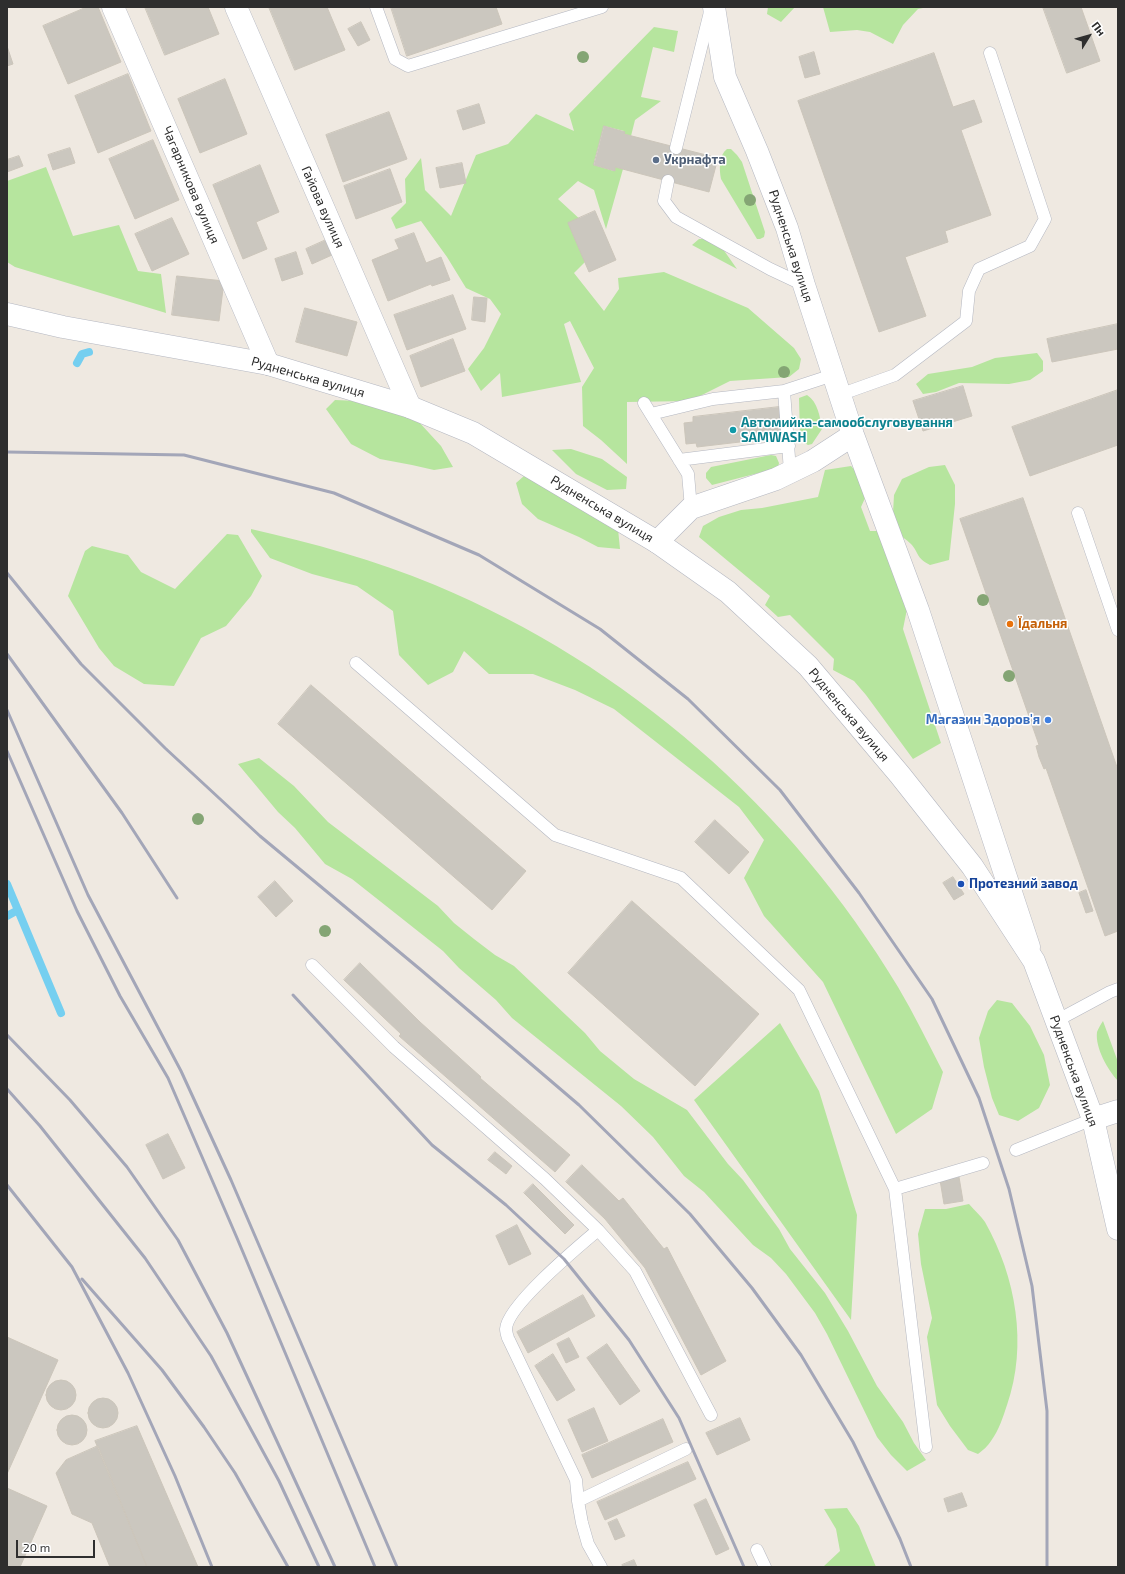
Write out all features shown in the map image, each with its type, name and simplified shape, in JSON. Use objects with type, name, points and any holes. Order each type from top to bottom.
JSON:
[{"type":"street","name":"Чагарникова вулиця","points":[[113,7],[268,364]]},
{"type":"street","name":"Гайова вулиця","points":[[236,7],[410,407]]},
{"type":"street","name":"Рудненська вулиця","points":[[708,8],[725,77],[757,151],[787,228],[855,442],[918,610],[1034,961],[1093,1119],[1118,1229]]},
{"type":"street","name":"Рудненська вулиця","points":[[7,314],[63,327],[268,364],[410,407],[473,433],[657,542],[728,592],[808,666],[900,775],[972,866],[1034,961]]},
{"type":"street","points":[[657,542],[691,508],[776,479],[812,460],[855,442]]},
{"type":"street","points":[[1093,1119],[1118,1111]]},
{"type":"lane","points":[[376,7],[395,59],[408,66],[602,7]]},
{"type":"lane","points":[[676,148],[708,8]]},
{"type":"lane","points":[[651,414],[713,399],[784,392],[895,375],[966,321],[969,291],[978,269],[1030,246],[1045,219],[990,53]]},
{"type":"lane","points":[[668,181],[664,201],[676,217],[770,269],[804,285]]},
{"type":"lane","points":[[784,392],[790,471]]},
{"type":"lane","points":[[644,403],[688,474],[691,508]]},
{"type":"lane","points":[[679,460],[789,446]]},
{"type":"lane","points":[[1078,513],[1118,630]]},
{"type":"lane","points":[[356,662],[555,835],[682,878],[799,990],[895,1189],[926,1447]]},
{"type":"lane","points":[[312,965],[394,1047],[545,1179],[598,1230],[635,1271],[711,1415]]},
{"type":"lane","points":[[1056,1021],[1118,989]]},
{"type":"lane","points":[[1016,1150],[1093,1119]]},
{"type":"lane","points":[[895,1189],[983,1163]]},
{"type":"lane","points":[[598,1230],[564,1259],[519,1304],[506,1328],[508,1338],[576,1480],[582,1524],[588,1544],[601,1567]]},
{"type":"lane","points":[[578,1500],[686,1450]]},
{"type":"lane","points":[[757,1550],[765,1567]]},
{"type":"green space","points":[[768,7],[795,7],[781,22],[767,14]]},
{"type":"green space","points":[[823,7],[928,7],[918,9],[903,25],[893,44],[870,32],[857,30],[830,32]]},
{"type":"green space","points":[[654,27],[678,31],[674,52],[653,47],[641,97],[661,101],[635,120],[631,136],[624,134],[624,131],[604,126],[594,162],[594,165],[614,171],[615,167],[623,169],[606,229],[594,190],[578,181],[558,199],[583,222],[596,251],[574,273],[604,311],[619,289],[618,278],[664,272],[748,308],[794,348],[801,359],[799,369],[789,377],[730,381],[690,401],[627,402],[627,464],[583,426],[582,387],[594,368],[570,321],[564,324],[581,382],[502,397],[500,373],[481,391],[468,369],[484,348],[501,314],[490,299],[466,288],[447,257],[421,221],[396,229],[391,218],[406,203],[405,179],[421,158],[425,190],[451,216],[476,155],[508,144],[536,114],[574,131],[569,114]]},
{"type":"green space","points":[[727,149],[731,149],[742,162],[765,232],[764,237],[760,239],[757,239],[721,179],[720,162],[722,155]]},
{"type":"green space","points":[[46,167],[73,236],[119,225],[138,271],[161,274],[166,313],[15,267],[7,262],[7,181]]},
{"type":"green space","points":[[699,239],[718,242],[737,269],[692,245]]},
{"type":"green space","points":[[1037,353],[1043,361],[1043,371],[1030,380],[1009,384],[959,383],[936,392],[923,394],[916,384],[928,374],[972,367],[995,358]]},
{"type":"green space","points":[[807,395],[816,406],[822,429],[812,444],[808,445],[803,442],[800,437],[799,398]]},
{"type":"green space","points":[[335,400],[358,401],[418,421],[441,446],[453,467],[434,470],[380,459],[351,444],[326,409]]},
{"type":"green space","points":[[571,449],[602,459],[627,477],[626,489],[607,490],[576,474],[552,450]]},
{"type":"green space","points":[[771,455],[776,456],[779,463],[778,468],[712,485],[706,478],[706,473],[711,467]]},
{"type":"green space","points":[[945,465],[955,485],[955,504],[949,560],[930,565],[920,557],[909,542],[893,531],[907,609],[903,629],[941,743],[913,759],[854,681],[833,670],[834,659],[790,615],[778,617],[765,605],[770,596],[699,537],[703,526],[719,517],[741,510],[762,508],[818,497],[825,470],[851,466],[870,487],[861,507],[870,531],[892,531],[894,495],[902,479],[929,467]]},
{"type":"green space","points":[[532,469],[618,529],[620,549],[598,547],[538,519],[522,504],[516,483]]},
{"type":"green space","points":[[251,529],[321,546],[390,568],[435,585],[506,618],[573,656],[638,700],[698,749],[755,802],[808,860],[855,922],[898,987],[943,1072],[932,1109],[896,1134],[823,982],[764,916],[744,878],[764,840],[739,807],[614,709],[575,690],[533,674],[489,674],[464,651],[453,672],[428,685],[399,655],[393,611],[357,586],[312,574],[270,558],[251,532]]},
{"type":"green space","points":[[227,534],[238,535],[262,576],[251,596],[226,626],[201,638],[174,686],[144,684],[114,666],[99,648],[68,596],[85,551],[92,546],[128,555],[141,572],[175,589]]},
{"type":"green space","points":[[259,758],[294,786],[328,822],[438,906],[454,923],[474,939],[495,955],[514,966],[585,1033],[600,1051],[634,1079],[687,1110],[728,1164],[743,1180],[779,1229],[790,1249],[825,1293],[848,1331],[877,1386],[903,1422],[914,1443],[926,1460],[907,1471],[891,1455],[877,1437],[827,1334],[815,1313],[786,1274],[771,1258],[753,1245],[704,1192],[684,1176],[653,1137],[621,1106],[512,1018],[496,1000],[459,968],[443,951],[352,879],[325,864],[295,828],[278,812],[238,764]]},
{"type":"green space","points":[[997,1000],[1012,1003],[1030,1026],[1044,1055],[1050,1085],[1039,1108],[1018,1121],[999,1115],[992,1098],[984,1067],[979,1038],[988,1011]]},
{"type":"green space","points":[[1103,1021],[1118,1062],[1118,1081],[1106,1065],[1098,1045],[1097,1032]]},
{"type":"green space","points":[[780,1023],[819,1091],[857,1215],[851,1320],[694,1100]]},
{"type":"green space","points":[[969,1204],[985,1222],[996,1243],[1011,1288],[1016,1312],[1017,1335],[1017,1359],[1013,1382],[1005,1410],[994,1437],[978,1454],[968,1450],[950,1426],[937,1405],[927,1337],[932,1318],[921,1264],[918,1234],[925,1209],[946,1209]]},
{"type":"green space","points":[[847,1508],[859,1526],[876,1567],[823,1567],[840,1551],[836,1529],[824,1509]]},
{"type":"building","points":[[87,7],[98,7],[121,62],[68,84],[43,26]]},
{"type":"building","points":[[145,7],[208,7],[219,34],[165,55]]},
{"type":"building","points":[[269,7],[327,7],[345,50],[295,70]]},
{"type":"building","points":[[391,7],[496,7],[502,24],[407,56]]},
{"type":"building","points":[[1043,7],[1081,7],[1100,61],[1067,73]]},
{"type":"building","points":[[361,22],[370,40],[358,46],[348,29]]},
{"type":"building","points":[[7,46],[13,64],[7,66]]},
{"type":"building","points":[[814,52],[820,74],[805,78],[799,57]]},
{"type":"building","points":[[934,53],[953,107],[974,100],[982,122],[961,130],[991,215],[945,231],[948,242],[905,257],[926,316],[879,332],[798,101]]},
{"type":"building","points":[[128,74],[151,131],[98,153],[75,96]]},
{"type":"building","points":[[225,79],[247,134],[200,153],[178,99]]},
{"type":"building","points":[[479,104],[485,123],[463,130],[457,111]]},
{"type":"building","points":[[389,112],[407,159],[343,182],[326,135]]},
{"type":"building","name":"Укрнафта","points":[[604,126],[625,132],[624,134],[718,158],[709,192],[615,167],[615,171],[594,165]]},
{"type":"building","points":[[153,140],[179,200],[135,219],[109,159]]},
{"type":"building","points":[[70,148],[75,163],[53,170],[48,155]]},
{"type":"building","points":[[19,156],[23,166],[7,172],[7,160]]},
{"type":"building","points":[[462,163],[466,183],[440,188],[436,168]]},
{"type":"building","points":[[260,165],[279,212],[256,222],[267,249],[243,259],[213,185]]},
{"type":"building","points":[[390,169],[402,202],[356,219],[344,186]]},
{"type":"building","points":[[595,211],[616,260],[589,272],[568,223]]},
{"type":"building","points":[[172,218],[189,254],[152,271],[135,234]]},
{"type":"building","points":[[414,233],[426,263],[441,257],[450,280],[432,286],[431,284],[388,301],[372,260],[399,249],[395,240]]},
{"type":"building","points":[[326,240],[332,255],[312,264],[306,249]]},
{"type":"building","points":[[296,252],[303,274],[282,281],[275,259]]},
{"type":"building","points":[[177,276],[224,281],[219,321],[172,315]]},
{"type":"building","points":[[453,295],[466,329],[407,350],[394,315]]},
{"type":"building","points":[[474,297],[487,298],[485,322],[472,320]]},
{"type":"building","points":[[305,308],[357,322],[347,356],[296,342]]},
{"type":"building","points":[[1118,324],[1118,349],[1052,362],[1047,339]]},
{"type":"building","points":[[453,339],[465,371],[421,387],[410,356]]},
{"type":"building","points":[[963,386],[972,416],[923,431],[913,401]]},
{"type":"building","points":[[1118,390],[1118,445],[1030,476],[1012,427]]},
{"type":"building","name":"Автомийка-самообслуговування SAMWASH","points":[[779,407],[783,437],[697,447],[696,443],[686,444],[684,423],[693,422],[693,417]]},
{"type":"building","points":[[1023,498],[1118,770],[1118,931],[1105,936],[1046,768],[1044,769],[1039,757],[1036,746],[1039,745],[960,519]]},
{"type":"building","points":[[311,685],[526,871],[492,910],[278,724]]},
{"type":"building","points":[[715,820],[749,852],[729,874],[695,842]]},
{"type":"building","points":[[953,877],[964,894],[954,900],[943,883]]},
{"type":"building","points":[[275,881],[293,901],[276,917],[258,897]]},
{"type":"building","points":[[1086,890],[1093,911],[1086,913],[1079,893]]},
{"type":"building","points":[[632,901],[759,1014],[695,1086],[568,973]]},
{"type":"building","points":[[360,963],[420,1022],[481,1077],[480,1078],[570,1155],[555,1172],[399,1036],[401,1034],[344,980]]},
{"type":"building","points":[[168,1134],[185,1168],[163,1179],[146,1145]]},
{"type":"building","points":[[495,1152],[512,1166],[506,1174],[488,1160]]},
{"type":"building","points":[[582,1165],[619,1201],[623,1198],[664,1249],[667,1247],[726,1361],[701,1375],[645,1268],[605,1219],[566,1182]]},
{"type":"building","points":[[959,1177],[963,1201],[944,1204],[940,1180]]},
{"type":"building","points":[[533,1184],[574,1225],[565,1234],[524,1193]]},
{"type":"building","points":[[517,1225],[531,1254],[509,1265],[496,1236]]},
{"type":"building","points":[[583,1295],[595,1316],[528,1353],[517,1332]]},
{"type":"building","points":[[7,1337],[58,1360],[7,1474]]},
{"type":"building","points":[[569,1338],[579,1357],[566,1363],[557,1344]]},
{"type":"building","points":[[607,1344],[640,1391],[620,1405],[587,1358]]},
{"type":"building","points":[[553,1354],[575,1390],[557,1401],[535,1366]]},
{"type":"building","points":[[61,1380],[72,1384],[76,1395],[72,1406],[61,1410],[50,1406],[46,1395],[50,1384]]},
{"type":"building","points":[[103,1398],[114,1402],[118,1413],[114,1424],[103,1428],[92,1424],[88,1413],[92,1402]]},
{"type":"building","points":[[594,1408],[608,1441],[582,1452],[568,1420]]},
{"type":"building","points":[[72,1415],[83,1419],[87,1430],[83,1441],[72,1445],[61,1441],[57,1430],[61,1419]]},
{"type":"building","points":[[740,1418],[750,1440],[717,1455],[706,1433]]},
{"type":"building","points":[[663,1419],[673,1442],[592,1478],[582,1455]]},
{"type":"building","points":[[137,1426],[198,1567],[147,1567],[95,1441]]},
{"type":"building","points":[[98,1446],[147,1567],[110,1567],[92,1523],[72,1514],[56,1473],[66,1460]]},
{"type":"building","points":[[688,1462],[696,1479],[605,1520],[597,1502]]},
{"type":"building","points":[[7,1488],[47,1506],[20,1567],[7,1567]]},
{"type":"building","points":[[962,1493],[967,1506],[948,1512],[944,1499]]},
{"type":"building","points":[[706,1499],[729,1549],[716,1555],[694,1505]]},
{"type":"building","points":[[617,1519],[625,1536],[615,1540],[608,1523]]},
{"type":"building","points":[[634,1560],[637,1567],[623,1567],[622,1565]]},
{"type":"waterway","points":[[77,363],[82,354],[89,352]]},
{"type":"waterway","points":[[7,884],[61,1013]]},
{"type":"waterway","points":[[7,916],[18,910]]},
{"type":"railway","points":[[7,452],[184,455],[334,493],[479,555],[600,629],[688,699],[780,790],[859,893],[932,999],[979,1098],[1009,1189],[1032,1286],[1047,1411],[1047,1567]]},
{"type":"railway","points":[[7,573],[81,664],[165,748],[260,836],[421,970],[579,1105],[690,1214],[752,1288],[801,1355],[853,1442],[900,1539],[911,1567]]},
{"type":"railway","points":[[7,654],[122,813],[177,898]]},
{"type":"railway","points":[[7,710],[88,895],[181,1071],[231,1180],[397,1567]]},
{"type":"railway","points":[[7,751],[77,911],[120,996],[168,1078],[375,1567]]},
{"type":"railway","points":[[293,995],[432,1145],[506,1205],[564,1259],[629,1340],[679,1418],[744,1567]]},
{"type":"railway","points":[[7,1035],[70,1100],[127,1167],[178,1240],[227,1333],[335,1567]]},
{"type":"railway","points":[[7,1089],[40,1126],[145,1258],[211,1356],[279,1481],[319,1567]]},
{"type":"railway","points":[[7,1185],[72,1267],[128,1373],[175,1476],[212,1567]]},
{"type":"railway","points":[[82,1279],[162,1370],[204,1427],[235,1473],[288,1567]]},
{"type":"place","name":"Укрнафта","points":[[656,160]]},
{"type":"place","name":"Автомийка-самообслуговування SAMWASH","points":[[733,430]]},
{"type":"place","name":"Їдальня","points":[[1010,624]]},
{"type":"place","name":"Магазин Здоров'я","points":[[1048,720]]},
{"type":"place","name":"Протезний завод","points":[[961,884]]}]
